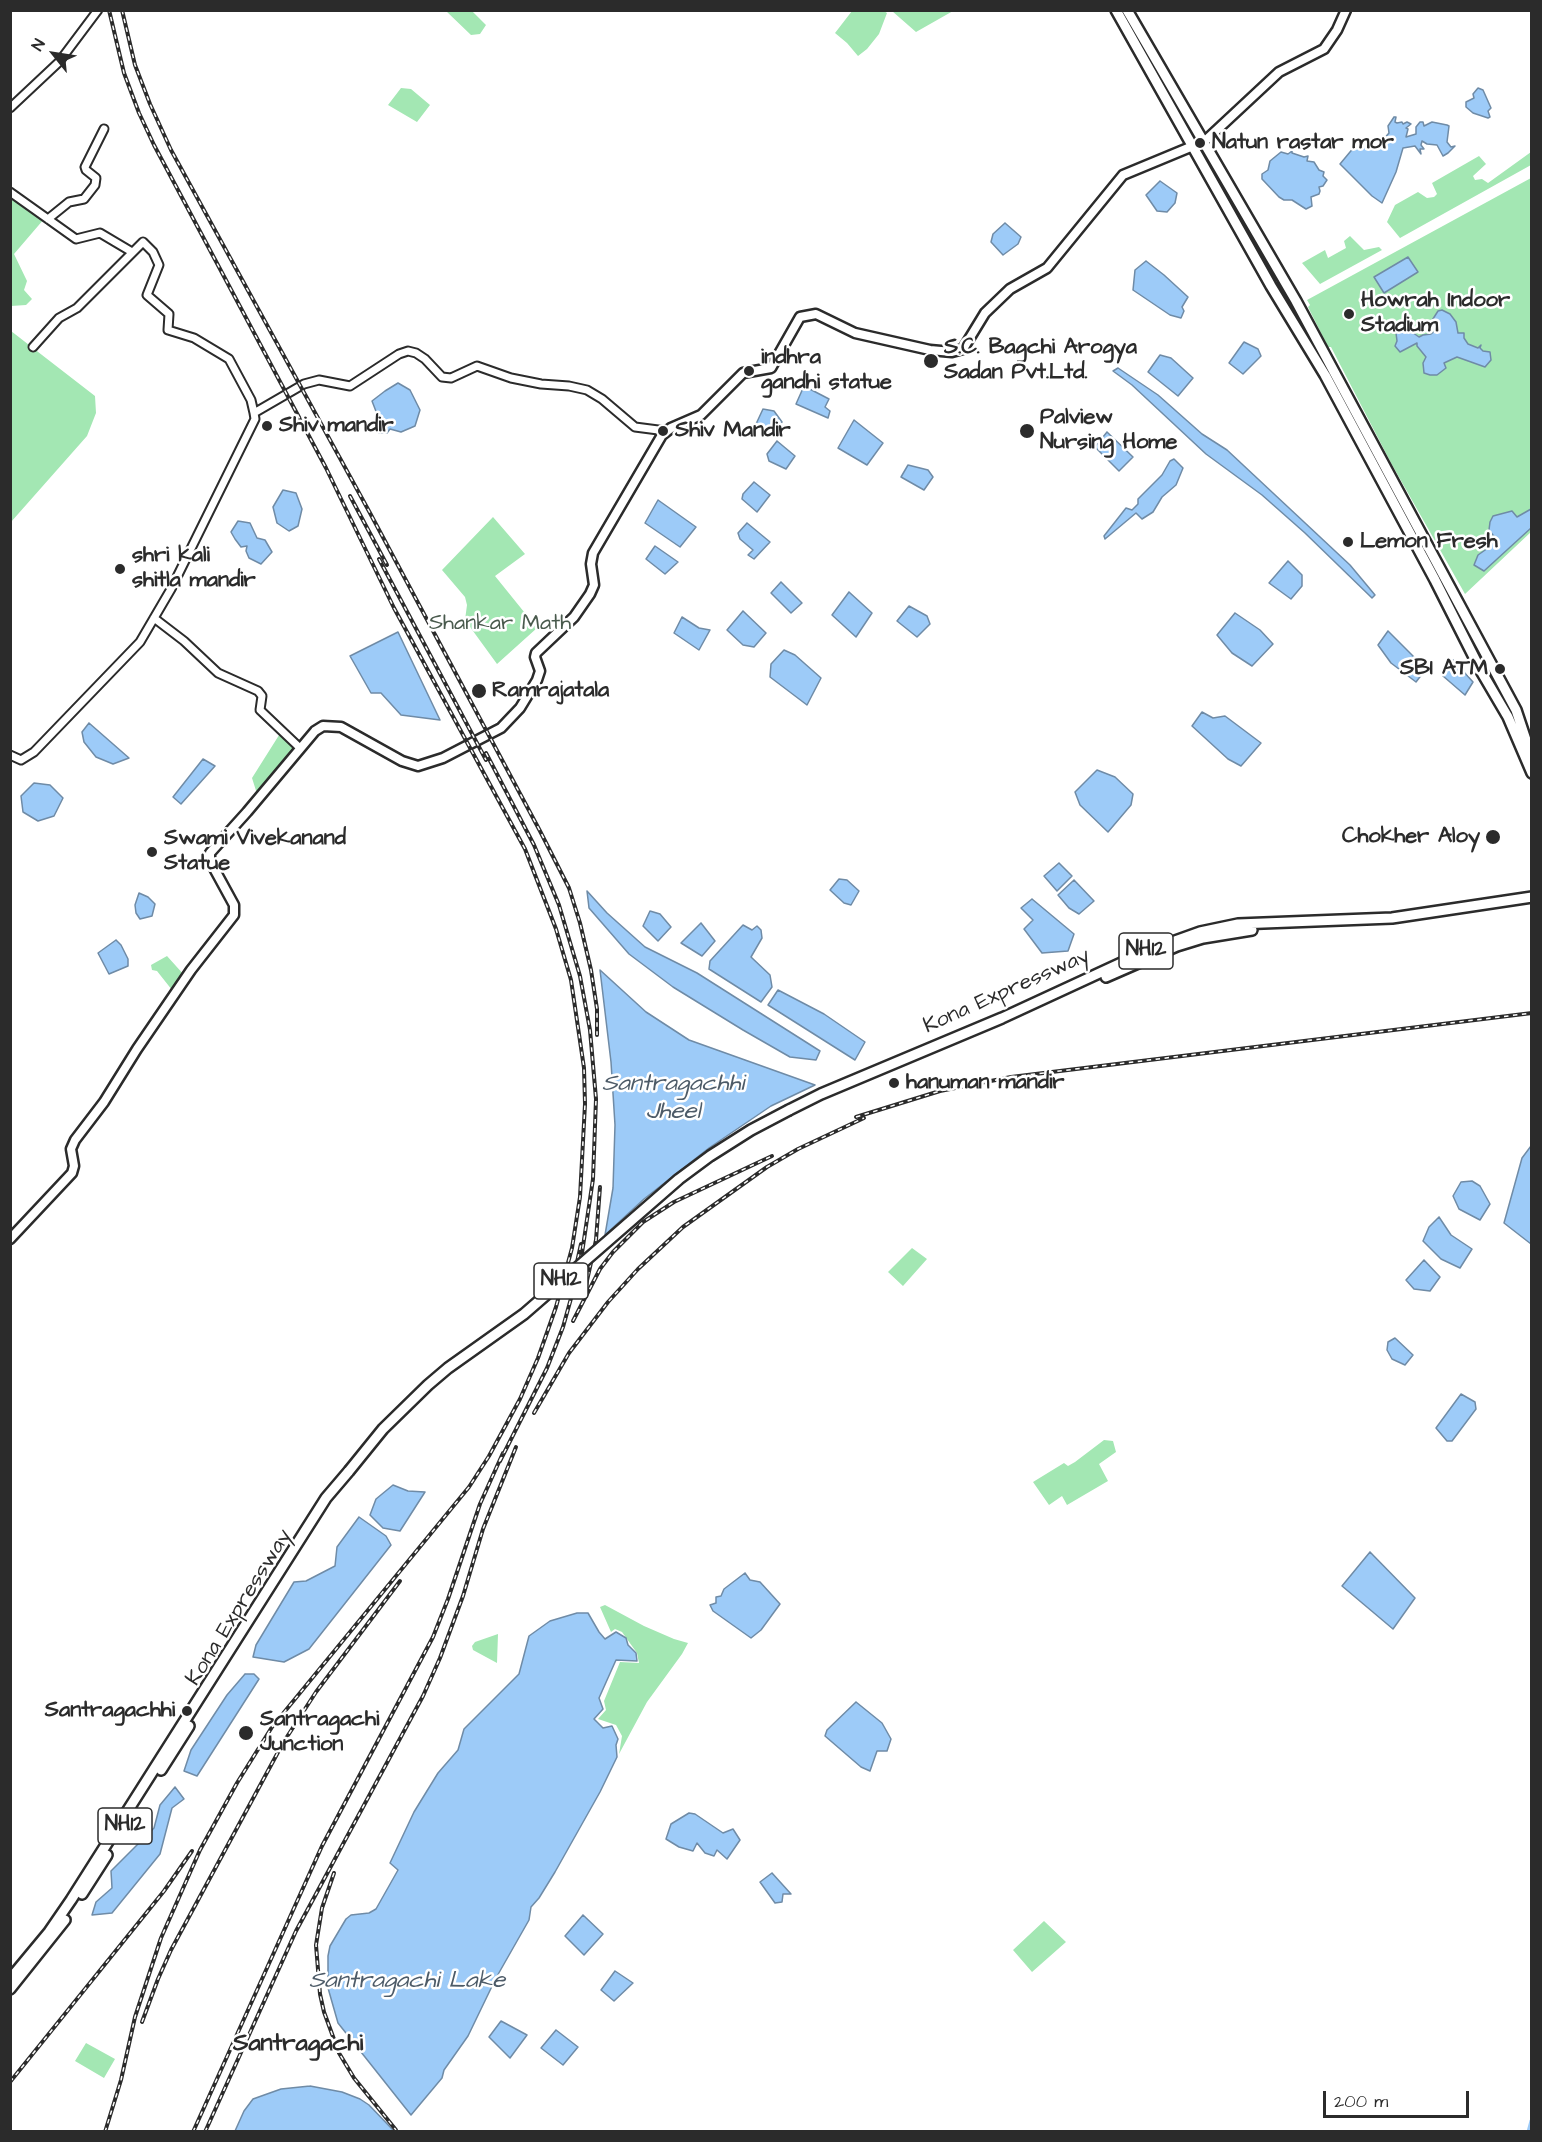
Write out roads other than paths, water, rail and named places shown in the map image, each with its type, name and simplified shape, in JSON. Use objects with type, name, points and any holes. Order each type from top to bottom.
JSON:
[{"type":"main road","points":[[1116,10],[1271,286],[1325,375],[1436,580],[1481,671],[1508,717],[1532,773]]},
{"type":"main road","points":[[1127,10],[1296,301],[1516,711],[1532,758]]},
{"type":"main road","points":[[10,1239],[72,1173],[74,1166],[71,1149],[75,1140],[104,1102],[191,969],[234,915],[234,905],[210,861],[210,853],[319,728],[335,726],[362,738],[402,761],[418,766],[443,758],[501,728],[520,708],[539,677],[536,653],[574,617],[590,594],[594,585],[591,564],[593,553],[666,431],[700,415],[743,373],[771,368],[796,320],[805,314],[816,314],[855,333],[885,341],[945,352],[957,352],[963,349],[985,313],[1010,289],[1047,267],[1123,176],[1205,141],[1279,72],[1324,49],[1338,30],[1346,10]]},
{"type":"main road","points":[[1522,734],[1532,739]]},
{"type":"main road","name":"Kona Expressway","points":[[10,1989],[55,1935],[232,1654],[326,1498],[383,1429],[442,1374],[524,1314],[695,1168],[751,1130],[821,1094],[1002,1018],[1147,951],[1200,932],[1238,924],[1392,918],[1532,897]]},
{"type":"main road","name":"Kona Expressway","points":[[789,1110],[822,1100],[1152,956],[1203,938],[1238,930],[1404,921],[1532,903]]},
{"type":"main road","name":"Kona Expressway","points":[[10,1978],[49,1932],[71,1900],[232,1654]]},
{"type":"street","points":[[10,108],[59,62],[98,10]]},
{"type":"street","points":[[48,219],[65,205],[84,199],[95,184],[96,178],[86,170],[85,166],[104,129]]},
{"type":"street","points":[[10,192],[76,239],[100,233],[132,252]]},
{"type":"street","points":[[10,755],[21,760],[34,752],[140,642],[171,589],[255,419],[251,400],[229,359],[194,338],[168,330],[169,314],[147,295],[159,265],[153,252],[143,242],[76,308],[59,318],[33,348]]},
{"type":"street","points":[[254,413],[304,384],[319,380],[350,386],[399,354],[408,351],[425,359],[442,377],[451,378],[477,366],[511,378],[587,390],[602,399],[635,427],[666,431]]},
{"type":"street","points":[[154,618],[184,641],[218,673],[258,691],[262,696],[260,710],[300,748]]},
{"type":"water","points":[[1478,88],[1483,90],[1491,108],[1488,111],[1490,117],[1488,118],[1473,113],[1466,107],[1466,102],[1474,98],[1473,94]]},
{"type":"water","points":[[1394,117],[1397,123],[1411,124],[1406,128],[1408,129],[1406,137],[1416,134],[1416,127],[1420,122],[1423,122],[1424,126],[1432,122],[1447,125],[1449,126],[1447,142],[1451,147],[1455,146],[1443,156],[1437,145],[1422,141],[1421,145],[1424,149],[1420,149],[1421,154],[1415,146],[1403,148],[1396,172],[1382,203],[1340,164],[1355,146],[1364,140],[1381,145],[1389,133],[1388,126]]},
{"type":"water","points":[[1292,151],[1304,157],[1308,156],[1307,161],[1314,162],[1319,170],[1324,172],[1323,176],[1327,180],[1323,186],[1319,187],[1319,194],[1311,197],[1312,206],[1306,209],[1292,200],[1279,197],[1262,179],[1262,174],[1268,170],[1270,161],[1281,152],[1288,154]]},
{"type":"water","points":[[1160,181],[1177,193],[1175,203],[1167,212],[1157,211],[1146,195]]},
{"type":"water","points":[[1005,223],[1021,237],[1018,244],[1003,255],[991,242],[993,234]]},
{"type":"water","points":[[1408,257],[1418,272],[1384,293],[1374,277]]},
{"type":"water","points":[[1146,261],[1188,297],[1182,307],[1184,311],[1181,318],[1170,315],[1133,290],[1135,270]]},
{"type":"water","points":[[1442,310],[1450,314],[1456,322],[1458,333],[1464,333],[1468,344],[1478,348],[1481,345],[1480,348],[1483,351],[1490,352],[1491,360],[1485,367],[1457,357],[1444,363],[1446,368],[1437,375],[1430,375],[1424,373],[1423,363],[1426,357],[1417,343],[1400,352],[1395,346],[1396,333],[1402,330],[1409,330],[1419,337],[1431,334],[1436,330],[1431,322],[1438,311]]},
{"type":"water","points":[[1244,342],[1258,349],[1261,356],[1243,374],[1229,363]]},
{"type":"water","points":[[1160,355],[1171,358],[1193,378],[1178,396],[1148,372]]},
{"type":"water","points":[[1118,368],[1158,395],[1202,434],[1227,450],[1350,565],[1375,595],[1372,598],[1262,495],[1206,454],[1132,385],[1113,371]]},
{"type":"water","points":[[398,383],[410,390],[420,410],[415,426],[401,432],[390,429],[387,433],[379,433],[377,414],[372,401]]},
{"type":"water","points":[[804,386],[829,399],[825,407],[830,411],[828,418],[796,404]]},
{"type":"water","points":[[763,409],[774,411],[782,422],[776,434],[756,424]]},
{"type":"water","points":[[854,420],[883,443],[867,465],[838,448]]},
{"type":"water","points":[[1107,432],[1133,457],[1119,471],[1095,447]]},
{"type":"water","points":[[777,441],[795,456],[786,469],[769,461],[767,454]]},
{"type":"water","points":[[1174,459],[1183,468],[1176,485],[1162,497],[1153,512],[1142,519],[1136,513],[1105,539],[1104,536],[1126,508],[1132,510],[1138,504],[1138,499]]},
{"type":"water","points":[[908,465],[928,470],[933,477],[924,490],[901,477]]},
{"type":"water","points":[[754,482],[770,495],[757,512],[742,499],[743,494]]},
{"type":"water","points":[[283,490],[296,493],[302,509],[298,526],[289,531],[277,523],[273,507]]},
{"type":"water","points":[[658,500],[696,527],[680,547],[645,523]]},
{"type":"water","points":[[1531,509],[1531,528],[1484,571],[1474,565],[1478,555],[1496,539],[1489,530],[1493,516],[1512,511],[1517,517]]},
{"type":"water","points":[[238,521],[250,523],[257,538],[265,540],[272,552],[261,564],[249,558],[246,551],[247,546],[241,547],[231,532]]},
{"type":"water","points":[[747,523],[770,542],[754,559],[748,555],[753,550],[740,539],[738,533]]},
{"type":"water","points":[[655,546],[678,562],[665,574],[646,559]]},
{"type":"water","points":[[1288,561],[1302,575],[1302,586],[1291,599],[1269,583]]},
{"type":"water","points":[[781,582],[802,603],[791,613],[771,593]]},
{"type":"water","points":[[849,592],[872,613],[856,637],[832,615]]},
{"type":"water","points":[[909,606],[927,616],[930,624],[917,637],[897,621]]},
{"type":"water","points":[[743,611],[766,633],[754,647],[743,645],[727,630]]},
{"type":"water","points":[[1235,613],[1260,630],[1273,644],[1252,666],[1232,653],[1217,635]]},
{"type":"water","points":[[682,617],[699,628],[710,630],[699,650],[674,633]]},
{"type":"water","points":[[1388,631],[1426,669],[1416,682],[1391,663],[1378,645]]},
{"type":"water","points":[[398,632],[440,720],[401,715],[381,693],[371,693],[350,656]]},
{"type":"water","points":[[784,650],[795,655],[821,678],[807,705],[770,677],[771,664]]},
{"type":"water","points":[[1453,660],[1473,682],[1465,695],[1443,676],[1443,672]]},
{"type":"water","points":[[1202,712],[1213,718],[1225,716],[1261,743],[1241,766],[1228,759],[1192,726]]},
{"type":"water","points":[[89,723],[129,758],[113,764],[96,757],[84,742],[82,732]]},
{"type":"water","points":[[203,759],[215,766],[181,804],[173,797]]},
{"type":"water","points":[[1097,770],[1115,777],[1133,794],[1131,805],[1108,832],[1080,805],[1075,792]]},
{"type":"water","points":[[34,783],[50,785],[63,798],[54,816],[38,821],[23,812],[21,796]]},
{"type":"water","points":[[1059,863],[1072,876],[1057,891],[1044,876]]},
{"type":"water","points":[[839,879],[847,880],[859,891],[851,905],[844,903],[830,890]]},
{"type":"water","points":[[1074,880],[1094,901],[1079,914],[1069,908],[1058,895]]},
{"type":"water","points":[[587,891],[607,913],[645,947],[697,973],[820,1051],[816,1060],[790,1057],[673,987],[629,954],[589,908]]},
{"type":"water","points":[[139,893],[148,897],[155,904],[152,916],[140,919],[136,913],[135,905]]},
{"type":"water","points":[[1032,899],[1074,934],[1068,951],[1042,953],[1024,929],[1033,920],[1021,908]]},
{"type":"water","points":[[650,911],[660,914],[671,927],[658,941],[643,926]]},
{"type":"water","points":[[701,923],[715,941],[702,956],[681,943]]},
{"type":"water","points":[[743,925],[752,930],[757,926],[761,930],[762,938],[751,957],[770,975],[772,987],[761,1002],[709,969],[710,961]]},
{"type":"water","points":[[116,940],[128,959],[128,966],[109,974],[98,953]]},
{"type":"water","name":"Santragachhi Jheel","points":[[600,970],[646,1012],[689,1040],[815,1085],[771,1106],[709,1148],[644,1199],[605,1235],[613,1188],[615,1125],[611,1062]]},
{"type":"water","points":[[778,990],[824,1014],[865,1042],[855,1060],[768,1005]]},
{"type":"water","points":[[1531,1146],[1531,1244],[1504,1223],[1522,1158]]},
{"type":"water","points":[[1472,1181],[1480,1186],[1490,1204],[1480,1220],[1459,1209],[1453,1196],[1461,1182]]},
{"type":"water","points":[[1439,1217],[1451,1235],[1472,1249],[1460,1268],[1441,1259],[1423,1241],[1429,1227]]},
{"type":"water","points":[[1424,1260],[1440,1277],[1430,1291],[1414,1289],[1406,1280]]},
{"type":"water","points":[[1395,1338],[1413,1355],[1405,1365],[1392,1359],[1387,1350],[1388,1342]]},
{"type":"water","points":[[1461,1394],[1475,1402],[1476,1409],[1452,1441],[1447,1441],[1436,1428]]},
{"type":"water","points":[[393,1485],[408,1491],[425,1492],[400,1531],[383,1528],[370,1515],[376,1499]]},
{"type":"water","points":[[359,1517],[386,1536],[391,1545],[309,1649],[284,1662],[253,1657],[256,1645],[294,1582],[306,1581],[335,1566],[337,1547]]},
{"type":"water","points":[[1370,1552],[1415,1598],[1393,1629],[1342,1586]]},
{"type":"water","points":[[745,1573],[750,1580],[760,1582],[780,1604],[761,1630],[751,1638],[713,1611],[710,1605],[716,1603],[716,1597],[721,1596],[724,1589]]},
{"type":"water","name":"Santragachi Lake","points":[[577,1613],[588,1613],[605,1639],[616,1632],[626,1638],[628,1645],[636,1653],[637,1661],[616,1660],[599,1698],[603,1709],[594,1719],[603,1728],[612,1726],[618,1739],[617,1757],[555,1872],[531,1907],[529,1920],[496,1978],[468,2036],[444,2070],[442,2078],[411,2115],[338,2023],[328,1988],[330,1946],[346,1919],[351,1915],[369,1913],[376,1909],[398,1870],[390,1863],[414,1812],[438,1773],[458,1750],[464,1729],[519,1674],[529,1636],[550,1621]]},
{"type":"water","points":[[245,1674],[254,1674],[259,1679],[197,1776],[184,1771],[191,1750],[227,1695]]},
{"type":"water","points":[[856,1702],[882,1723],[891,1739],[887,1751],[877,1751],[870,1771],[861,1767],[825,1736],[827,1730]]},
{"type":"water","points":[[175,1787],[184,1799],[172,1808],[160,1854],[112,1913],[92,1915],[96,1902],[112,1888],[111,1871],[154,1828],[160,1805]]},
{"type":"water","points":[[689,1813],[695,1814],[723,1833],[733,1829],[740,1840],[727,1859],[717,1850],[714,1856],[705,1853],[697,1843],[693,1851],[679,1847],[666,1839],[671,1824]]},
{"type":"water","points":[[772,1873],[791,1894],[783,1894],[782,1902],[775,1903],[760,1882]]},
{"type":"water","points":[[583,1915],[603,1934],[584,1955],[565,1936]]},
{"type":"water","points":[[615,1971],[633,1983],[614,2001],[601,1990]]},
{"type":"water","points":[[501,2021],[527,2035],[510,2058],[489,2037]]},
{"type":"water","points":[[556,2030],[578,2047],[563,2065],[541,2048]]},
{"type":"water","points":[[310,2086],[342,2092],[360,2099],[394,2131],[235,2131],[244,2111],[253,2099],[281,2089]]},
{"type":"waterway","points":[[1529,2132],[1532,2121]]},
{"type":"railway","points":[[105,2132],[121,2080],[135,2017],[161,1938],[200,1850],[237,1783],[272,1727],[469,1487],[520,1399],[538,1358],[556,1307],[572,1248],[580,1197],[585,1104],[584,1068],[571,980],[556,929],[525,849],[394,608],[326,468],[154,145],[124,73],[109,10]]},
{"type":"railway","points":[[122,10],[135,65],[171,150],[370,513],[569,888],[591,970],[597,1009],[597,1035]]},
{"type":"railway","points":[[350,496],[387,565]]},
{"type":"railway","points":[[379,559],[486,760]]},
{"type":"railway","points":[[486,753],[534,845],[559,905],[580,976],[590,1030],[596,1099],[593,1179],[582,1253]]},
{"type":"railway","points":[[856,1117],[940,1091],[1011,1077],[1532,1013]]},
{"type":"railway","points":[[534,1413],[569,1353],[608,1302],[638,1269],[683,1227],[767,1167],[798,1149],[864,1118]]},
{"type":"railway","points":[[573,1321],[600,1269],[613,1252],[643,1222],[674,1202],[772,1156]]},
{"type":"railway","points":[[586,1285],[596,1240],[600,1187]]},
{"type":"railway","points":[[572,1285],[581,1244]]},
{"type":"railway","points":[[500,1461],[547,1368],[563,1327],[577,1277]]},
{"type":"railway","points":[[205,2132],[296,1931],[423,1696],[440,1658],[463,1596],[483,1529],[516,1447]]},
{"type":"railway","points":[[193,2132],[322,1846],[433,1637],[480,1504],[503,1453]]},
{"type":"railway","points":[[142,2022],[171,1950],[283,1743],[316,1692],[400,1581]]},
{"type":"railway","points":[[10,2082],[164,1891],[192,1851]]},
{"type":"railway","points":[[334,1873],[322,1908],[316,1945],[320,1994],[324,2012],[339,2053],[354,2078],[396,2130]]},
{"type":"place","name":"Natun rastar mor","points":[[1200,143]]},
{"type":"place","name":"Howrah Indoor Stadium","points":[[1349,314]]},
{"type":"place","name":"S.C. Bagchi Arogya Sadan Pvt.Ltd.","points":[[931,361]]},
{"type":"place","name":"indhra gandhi statue","points":[[749,371]]},
{"type":"place","name":"Shiv mandir","points":[[267,426]]},
{"type":"place","name":"Shiv Mandir","points":[[663,431]]},
{"type":"place","name":"Palview Nursing Home","points":[[1027,431]]},
{"type":"place","name":"Lemon Fresh","points":[[1348,542]]},
{"type":"place","name":"shri kali shitla mandir","points":[[120,569]]},
{"type":"place","name":"SBI ATM","points":[[1500,669]]},
{"type":"place","name":"Ramrajatala","points":[[479,691]]},
{"type":"place","name":"Chokher Aloy","points":[[1493,837]]},
{"type":"place","name":"Swami Vivekanand Statue","points":[[152,852]]},
{"type":"place","name":"hanuman mandir","points":[[894,1083]]},
{"type":"place","name":"Santragachhi","points":[[187,1711]]},
{"type":"place","name":"Santragachi Junction","points":[[246,1733]]},
{"type":"district","name":"Santragachi","points":[[298,2045]]},
{"type":"park label","name":"Shankar Math","points":[[500,624]]}]
